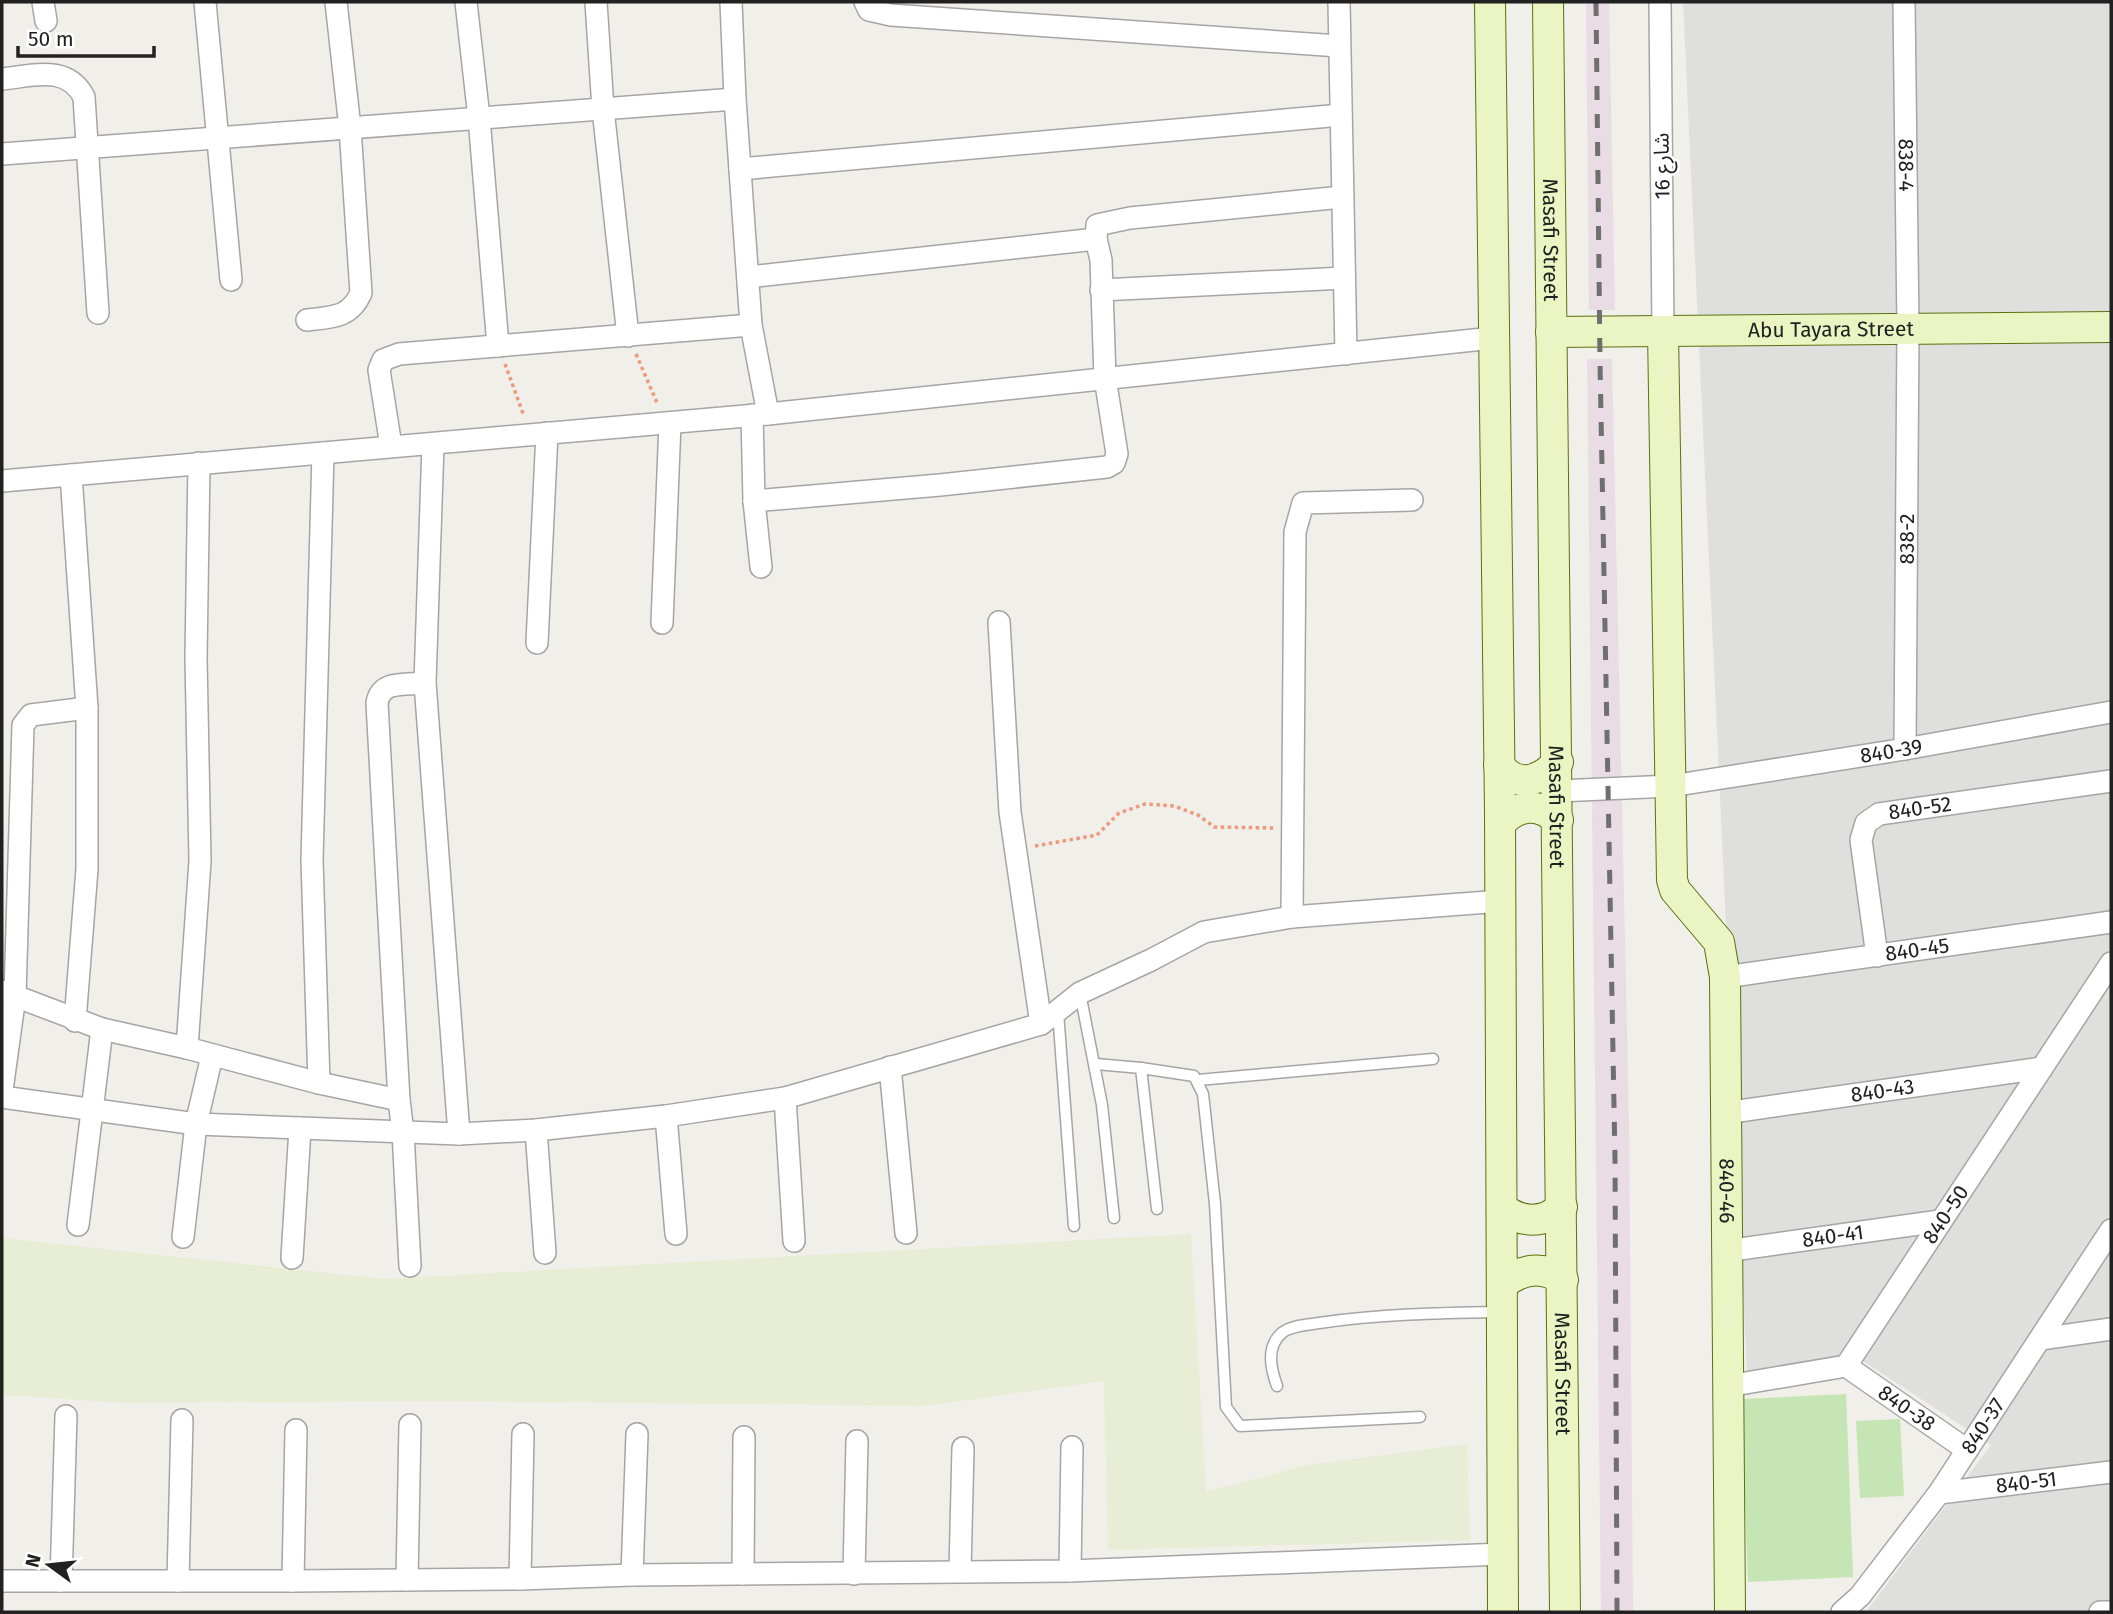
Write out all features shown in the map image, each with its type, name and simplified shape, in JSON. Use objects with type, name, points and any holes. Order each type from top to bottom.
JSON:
[{"type":"main road","points":[[1490,2],[1500,765],[1503,1612]]},
{"type":"main road","name":"Masafi Street","points":[[1548,2],[1565,1612]]},
{"type":"main road","name":"Abu Tayara Street","points":[[1550,332],[2111,327]]},
{"type":"main road","name":"840-46","points":[[1663,331],[1672,880],[1675,890],[1719,942],[1725,977],[1730,1612]]},
{"type":"main road","points":[[1500,765],[1509,776],[1532,780],[1547,774],[1558,791],[1549,811],[1525,808],[1509,814],[1500,824]]},
{"type":"main road","points":[[1503,1209],[1525,1220],[1537,1220],[1548,1217],[1562,1207]]},
{"type":"main road","points":[[1503,1298],[1513,1276],[1536,1270],[1548,1272],[1563,1280]]},
{"type":"street","points":[[205,2],[231,281]]},
{"type":"street","points":[[307,320],[344,314],[355,306],[361,293],[350,128],[336,2]]},
{"type":"street","points":[[466,2],[479,118],[498,346]]},
{"type":"street","points":[[596,2],[603,109],[628,336]]},
{"type":"street","points":[[731,2],[735,99],[760,415],[754,501],[761,567]]},
{"type":"street","points":[[865,2],[869,10],[891,15],[1339,47]]},
{"type":"street","points":[[1339,2],[1346,354]]},
{"type":"street","name":"شارع 16","points":[[1660,2],[1663,331]]},
{"type":"street","name":"838-4","points":[[1904,2],[1908,328]]},
{"type":"street","points":[[2,79],[52,75],[66,77],[78,85],[84,97],[98,313]]},
{"type":"street","points":[[2,154],[735,99]]},
{"type":"street","points":[[740,169],[1341,115]]},
{"type":"street","points":[[754,501],[1107,467],[1114,463],[1117,454],[1105,378],[1101,260],[1096,239],[1097,225],[1130,218],[1342,197]]},
{"type":"street","points":[[748,277],[1096,239]]},
{"type":"street","points":[[1101,290],[1344,278]]},
{"type":"street","points":[[391,446],[379,370],[383,360],[400,354],[751,325]]},
{"type":"street","name":"838-2","points":[[1905,749],[1908,328]]},
{"type":"street","points":[[2,481],[760,415],[1493,338]]},
{"type":"street","points":[[662,623],[668,423]]},
{"type":"street","points":[[537,643],[539,434]]},
{"type":"street","points":[[433,444],[425,683],[459,1134]]},
{"type":"street","points":[[319,1083],[312,860],[323,453]]},
{"type":"street","points":[[187,1048],[200,861],[196,658],[199,463]]},
{"type":"street","points":[[71,475],[87,708],[87,869],[75,1021]]},
{"type":"street","points":[[1292,918],[1295,532],[1303,503],[1412,500]]},
{"type":"street","points":[[999,622],[1010,812],[1049,1018]]},
{"type":"street","points":[[410,1266],[403,1132],[398,1100],[377,704],[379,693],[386,687],[425,683]]},
{"type":"street","points":[[2,1090],[23,725],[31,715],[87,708]]},
{"type":"street","name":"840-39","points":[[1558,791],[1671,786],[1905,749],[2111,712]]},
{"type":"street","name":"840-52","points":[[1877,956],[1861,840],[1866,823],[1879,814],[2111,781]]},
{"type":"street","points":[[2,1097],[196,1125],[459,1134],[536,1130],[666,1116],[785,1098],[1049,1018],[1080,993],[1204,932],[1292,918],[1501,901]]},
{"type":"street","name":"840-45","points":[[1725,977],[2111,922]]},
{"type":"street","name":"840-50","points":[[1846,1366],[2111,963]]},
{"type":"street","points":[[8,993],[75,1021],[102,1029],[398,1100]]},
{"type":"street","points":[[78,1225],[102,1029]]},
{"type":"street","points":[[183,1237],[196,1125],[212,1056]]},
{"type":"street","points":[[890,1067],[906,1233]]},
{"type":"street","name":"840-43","points":[[1725,1113],[2042,1068]]},
{"type":"street","points":[[785,1098],[794,1241]]},
{"type":"street","points":[[666,1116],[676,1234]]},
{"type":"street","points":[[292,1258],[300,1128]]},
{"type":"street","points":[[536,1130],[545,1253]]},
{"type":"street","name":"840-41","points":[[1726,1251],[1940,1221]]},
{"type":"street","name":"840-37","points":[[1842,1612],[1861,1604],[1939,1493],[2111,1230]]},
{"type":"street","points":[[2040,1339],[2111,1329]]},
{"type":"street","points":[[1728,1386],[1846,1366]]},
{"type":"street","name":"840-38","points":[[1846,1366],[1967,1450]]},
{"type":"street","points":[[61,1581],[66,1416]]},
{"type":"street","points":[[178,1581],[182,1420]]},
{"type":"street","points":[[407,1580],[410,1425]]},
{"type":"street","points":[[293,1581],[296,1430]]},
{"type":"street","points":[[520,1579],[523,1434]]},
{"type":"street","points":[[632,1575],[637,1434]]},
{"type":"street","points":[[743,1574],[744,1437]]},
{"type":"street","points":[[854,1574],[857,1441]]},
{"type":"street","points":[[1070,1571],[1072,1447]]},
{"type":"street","points":[[960,1571],[963,1448]]},
{"type":"street","name":"840-51","points":[[1939,1493],[2111,1472]]},
{"type":"street","points":[[2,1581],[520,1579],[632,1575],[1070,1571],[1503,1554]]},
{"type":"street","points":[[2100,1612],[2111,1612]]},
{"type":"lane","points":[[1080,993],[1096,1064],[1114,1218]]},
{"type":"lane","points":[[1049,1018],[1074,1226]]},
{"type":"lane","points":[[1198,1080],[1433,1059]]},
{"type":"lane","points":[[1096,1064],[1194,1076],[1198,1080],[1203,1094],[1215,1204],[1226,1407],[1240,1426],[1420,1417]]},
{"type":"lane","points":[[1141,1068],[1157,1209]]},
{"type":"lane","points":[[1277,1386],[1270,1357],[1274,1344],[1282,1333],[1293,1327],[1351,1318],[1411,1314],[1503,1298]]},
{"type":"path","points":[[628,336],[668,423]]},
{"type":"path","points":[[498,346],[539,434]]},
{"type":"path","points":[[1015,849],[1097,835],[1119,813],[1144,804],[1174,806],[1198,815],[1214,827],[1292,828]]},
{"type":"shaded area","points":[[1586,2],[1609,2],[1615,310],[1589,310]]},
{"type":"shaded area","points":[[1683,2],[2111,2],[2111,1612],[1866,1612],[1991,1445],[1863,1361],[1747,1375]]},
{"type":"shaded area","points":[[1587,359],[1612,359],[1629,1121],[1633,1612],[1601,1612]]},
{"type":"green space","points":[[1191,1234],[1206,1492],[1307,1465],[1467,1444],[1470,1540],[1108,1550],[1104,1381],[923,1406],[435,1401],[127,1403],[2,1395],[2,1238],[385,1279]]},
{"type":"green space","points":[[1846,1394],[1853,1577],[1748,1582],[1741,1399]]},
{"type":"green space","points":[[1900,1419],[1904,1496],[1860,1498],[1856,1421]]},
{"type":"railway","points":[[1596,2],[1615,1159],[1617,1612]]}]
